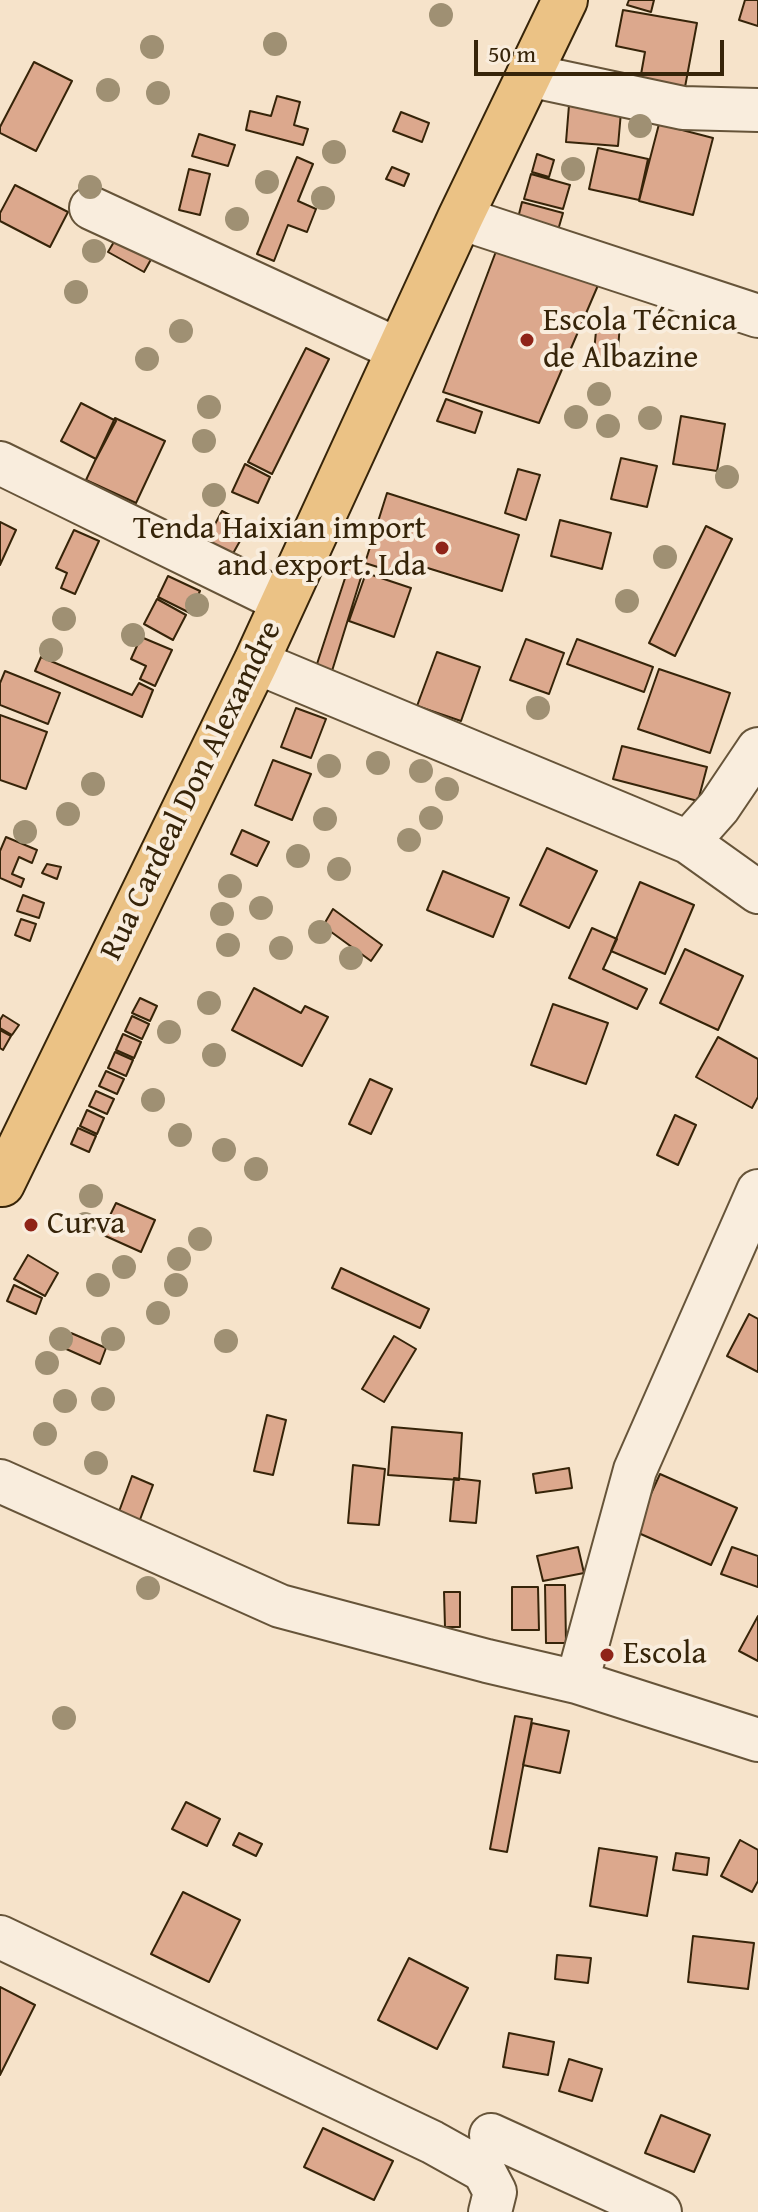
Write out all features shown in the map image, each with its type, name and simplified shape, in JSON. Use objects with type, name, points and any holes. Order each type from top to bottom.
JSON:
[{"type":"main road","name":"Rua Cardeal Don Alexamdre","points":[[1,1186],[256,662],[460,218],[565,0]]},
{"type":"street","points":[[528,75],[683,108],[758,110]]},
{"type":"street","points":[[91,208],[399,350]]},
{"type":"street","points":[[460,218],[758,316]]},
{"type":"street","points":[[0,463],[282,601]]},
{"type":"street","points":[[256,662],[688,842],[758,892]]},
{"type":"street","points":[[688,842],[719,807],[758,749]]},
{"type":"street","points":[[577,1682],[635,1470],[758,1191]]},
{"type":"street","points":[[0,1481],[280,1606],[577,1682],[758,1740]]},
{"type":"street","points":[[0,1937],[445,2149],[484,2171],[495,2192],[490,2212]]},
{"type":"street","points":[[491,2135],[660,2212]]},
{"type":"building","points":[[629,0],[654,0],[651,12],[627,5]]},
{"type":"building","points":[[745,0],[758,0],[758,26],[739,20]]},
{"type":"building","points":[[623,10],[697,23],[685,87],[640,80],[645,52],[616,46]]},
{"type":"building","points":[[34,62],[72,81],[36,151],[0,133],[0,127]]},
{"type":"building","points":[[277,96],[300,102],[294,125],[308,129],[303,145],[246,130],[250,111],[271,116]]},
{"type":"building","points":[[569,105],[621,112],[618,146],[566,142]]},
{"type":"building","points":[[401,112],[429,123],[422,142],[393,131]]},
{"type":"building","points":[[659,124],[713,138],[693,215],[639,201]]},
{"type":"building","points":[[199,134],[235,145],[228,166],[192,156]]},
{"type":"building","points":[[598,148],[648,159],[639,200],[589,189]]},
{"type":"building","points":[[537,154],[554,160],[549,177],[532,172]]},
{"type":"building","points":[[297,157],[313,164],[298,201],[316,209],[307,232],[288,225],[274,261],[257,254]]},
{"type":"building","points":[[392,167],[409,174],[404,186],[386,179]]},
{"type":"building","points":[[189,169],[210,174],[200,215],[179,210]]},
{"type":"building","points":[[531,174],[570,185],[563,209],[524,199]]},
{"type":"building","points":[[15,185],[68,212],[50,247],[0,221],[0,213]]},
{"type":"building","points":[[522,202],[563,213],[556,237],[516,226]]},
{"type":"building","points":[[118,235],[154,254],[144,272],[108,252]]},
{"type":"building","points":[[498,246],[599,283],[539,423],[443,392]]},
{"type":"building","points":[[597,321],[620,323],[617,364],[593,362]]},
{"type":"building","points":[[306,348],[329,359],[272,474],[248,462]]},
{"type":"building","points":[[446,399],[482,412],[475,433],[437,421]]},
{"type":"building","points":[[81,403],[116,421],[96,459],[61,441]]},
{"type":"building","points":[[681,416],[725,424],[717,471],[673,464]]},
{"type":"building","points":[[115,418],[165,441],[136,503],[86,480]]},
{"type":"building","points":[[621,458],[657,466],[647,507],[611,499]]},
{"type":"building","points":[[245,464],[270,477],[258,503],[232,492]]},
{"type":"building","points":[[518,469],[540,475],[526,520],[505,513]]},
{"type":"building","name":"Tenda Haixian import and export. Lda","points":[[387,493],[519,535],[502,591],[405,561],[400,574],[365,563]]},
{"type":"building","points":[[222,511],[249,525],[231,557],[205,543]]},
{"type":"building","points":[[560,520],[611,533],[602,569],[551,556]]},
{"type":"building","points":[[0,522],[16,530],[0,565]]},
{"type":"building","points":[[706,526],[732,539],[675,656],[649,643]]},
{"type":"building","points":[[74,530],[99,541],[75,594],[61,588],[67,573],[56,568]]},
{"type":"building","points":[[349,566],[363,571],[332,671],[316,667]]},
{"type":"building","points":[[366,573],[411,588],[394,637],[349,621]]},
{"type":"building","points":[[168,576],[200,591],[190,613],[158,597]]},
{"type":"building","points":[[157,599],[186,615],[173,640],[144,624]]},
{"type":"building","points":[[141,637],[172,650],[155,686],[140,679],[146,666],[131,659]]},
{"type":"building","points":[[526,639],[564,653],[549,694],[510,680]]},
{"type":"building","points":[[577,639],[653,667],[644,692],[567,664]]},
{"type":"building","points":[[437,652],[480,667],[461,721],[417,706]]},
{"type":"building","points":[[41,657],[132,695],[139,683],[153,690],[142,717],[35,671]]},
{"type":"building","points":[[659,669],[730,693],[710,753],[638,729]]},
{"type":"building","points":[[5,671],[60,693],[48,724],[0,705],[0,683]]},
{"type":"building","points":[[296,708],[326,719],[311,758],[281,747]]},
{"type":"building","points":[[0,715],[47,732],[26,789],[0,780]]},
{"type":"building","points":[[622,746],[707,767],[698,801],[613,779]]},
{"type":"building","points":[[273,760],[311,774],[292,820],[255,805]]},
{"type":"building","points":[[242,830],[269,842],[257,866],[231,854]]},
{"type":"building","points":[[6,837],[37,850],[32,863],[19,857],[12,874],[24,879],[21,887],[0,878],[0,851]]},
{"type":"building","points":[[547,848],[597,871],[569,928],[520,905]]},
{"type":"building","points":[[47,864],[61,867],[57,879],[42,873]]},
{"type":"building","points":[[443,871],[509,898],[493,937],[427,910]]},
{"type":"building","points":[[640,882],[694,905],[665,974],[611,951]]},
{"type":"building","points":[[23,895],[44,903],[39,918],[17,911]]},
{"type":"building","points":[[333,909],[382,945],[371,961],[323,926]]},
{"type":"building","points":[[21,919],[36,924],[30,941],[15,935]]},
{"type":"building","points":[[592,928],[617,939],[603,969],[647,989],[637,1009],[569,978]]},
{"type":"building","points":[[685,949],[743,976],[718,1030],[660,1003]]},
{"type":"building","points":[[254,988],[301,1013],[305,1006],[328,1017],[302,1066],[232,1030]]},
{"type":"building","points":[[140,998],[157,1006],[150,1021],[132,1013]]},
{"type":"building","points":[[553,1004],[608,1023],[586,1084],[531,1065]]},
{"type":"building","points":[[3,1015],[19,1025],[12,1035],[0,1028]]},
{"type":"building","points":[[132,1016],[149,1024],[142,1039],[125,1031]]},
{"type":"building","points":[[0,1030],[11,1036],[3,1050],[0,1048]]},
{"type":"building","points":[[123,1034],[141,1042],[134,1058],[116,1050]]},
{"type":"building","points":[[718,1037],[758,1059],[758,1097],[752,1108],[696,1077]]},
{"type":"building","points":[[115,1052],[133,1060],[126,1076],[108,1068]]},
{"type":"building","points":[[106,1071],[124,1079],[117,1094],[99,1086]]},
{"type":"building","points":[[370,1079],[392,1089],[371,1134],[349,1124]]},
{"type":"building","points":[[96,1091],[114,1099],[107,1114],[89,1106]]},
{"type":"building","points":[[87,1110],[104,1118],[97,1134],[80,1126]]},
{"type":"building","points":[[675,1115],[696,1125],[678,1165],[657,1155]]},
{"type":"building","points":[[78,1128],[96,1136],[89,1152],[71,1144]]},
{"type":"building","points":[[116,1203],[155,1220],[141,1252],[101,1234]]},
{"type":"building","points":[[28,1255],[58,1273],[45,1296],[14,1279]]},
{"type":"building","points":[[341,1268],[429,1309],[420,1328],[332,1288]]},
{"type":"building","points":[[14,1285],[42,1298],[36,1314],[7,1301]]},
{"type":"building","points":[[749,1314],[758,1319],[758,1372],[727,1356]]},
{"type":"building","points":[[71,1333],[106,1348],[100,1364],[64,1348]]},
{"type":"building","points":[[394,1336],[416,1349],[384,1402],[362,1389]]},
{"type":"building","points":[[267,1415],[286,1420],[273,1475],[254,1471]]},
{"type":"building","points":[[392,1427],[462,1433],[459,1480],[388,1475]]},
{"type":"building","points":[[353,1465],[385,1469],[379,1525],[348,1523]]},
{"type":"building","points":[[569,1468],[572,1488],[536,1493],[533,1474]]},
{"type":"building","points":[[660,1474],[737,1508],[711,1565],[634,1531]]},
{"type":"building","points":[[132,1476],[153,1485],[138,1525],[117,1517]]},
{"type":"building","points":[[454,1478],[480,1481],[476,1523],[450,1521]]},
{"type":"building","points":[[578,1547],[584,1573],[543,1581],[537,1556]]},
{"type":"building","points":[[732,1547],[758,1556],[758,1587],[721,1574]]},
{"type":"building","points":[[545,1585],[565,1585],[566,1643],[546,1643]]},
{"type":"building","points":[[512,1587],[538,1587],[539,1630],[512,1630]]},
{"type":"building","points":[[444,1592],[460,1592],[460,1627],[445,1627]]},
{"type":"building","points":[[758,1616],[758,1661],[739,1651]]},
{"type":"building","points":[[515,1716],[532,1719],[507,1852],[490,1849]]},
{"type":"building","points":[[532,1723],[569,1731],[560,1773],[523,1765]]},
{"type":"building","points":[[186,1802],[220,1819],[207,1846],[172,1829]]},
{"type":"building","points":[[239,1833],[262,1844],[256,1856],[233,1845]]},
{"type":"building","points":[[740,1840],[758,1850],[758,1881],[752,1892],[721,1876]]},
{"type":"building","points":[[599,1848],[657,1857],[647,1916],[590,1906]]},
{"type":"building","points":[[676,1853],[709,1858],[707,1875],[673,1870]]},
{"type":"building","points":[[183,1892],[240,1920],[209,1982],[151,1954]]},
{"type":"building","points":[[693,1936],[754,1943],[748,1989],[688,1982]]},
{"type":"building","points":[[557,1955],[591,1958],[588,1983],[555,1979]]},
{"type":"building","points":[[409,1958],[468,1988],[437,2049],[378,2020]]},
{"type":"building","points":[[0,1987],[35,2005],[0,2075]]},
{"type":"building","points":[[509,2033],[554,2042],[548,2075],[503,2067]]},
{"type":"building","points":[[569,2059],[602,2069],[592,2101],[559,2091]]},
{"type":"building","points":[[661,2115],[710,2135],[694,2172],[645,2153]]},
{"type":"building","points":[[323,2128],[393,2161],[374,2200],[304,2167]]},
{"type":"place","name":"Escola Técnica de Albazine","points":[[527,340]]},
{"type":"place","name":"Tenda Haixian import and export. Lda","points":[[442,548]]},
{"type":"place","name":"Curva","points":[[31,1225]]},
{"type":"place","name":"Escola","points":[[607,1655]]}]
